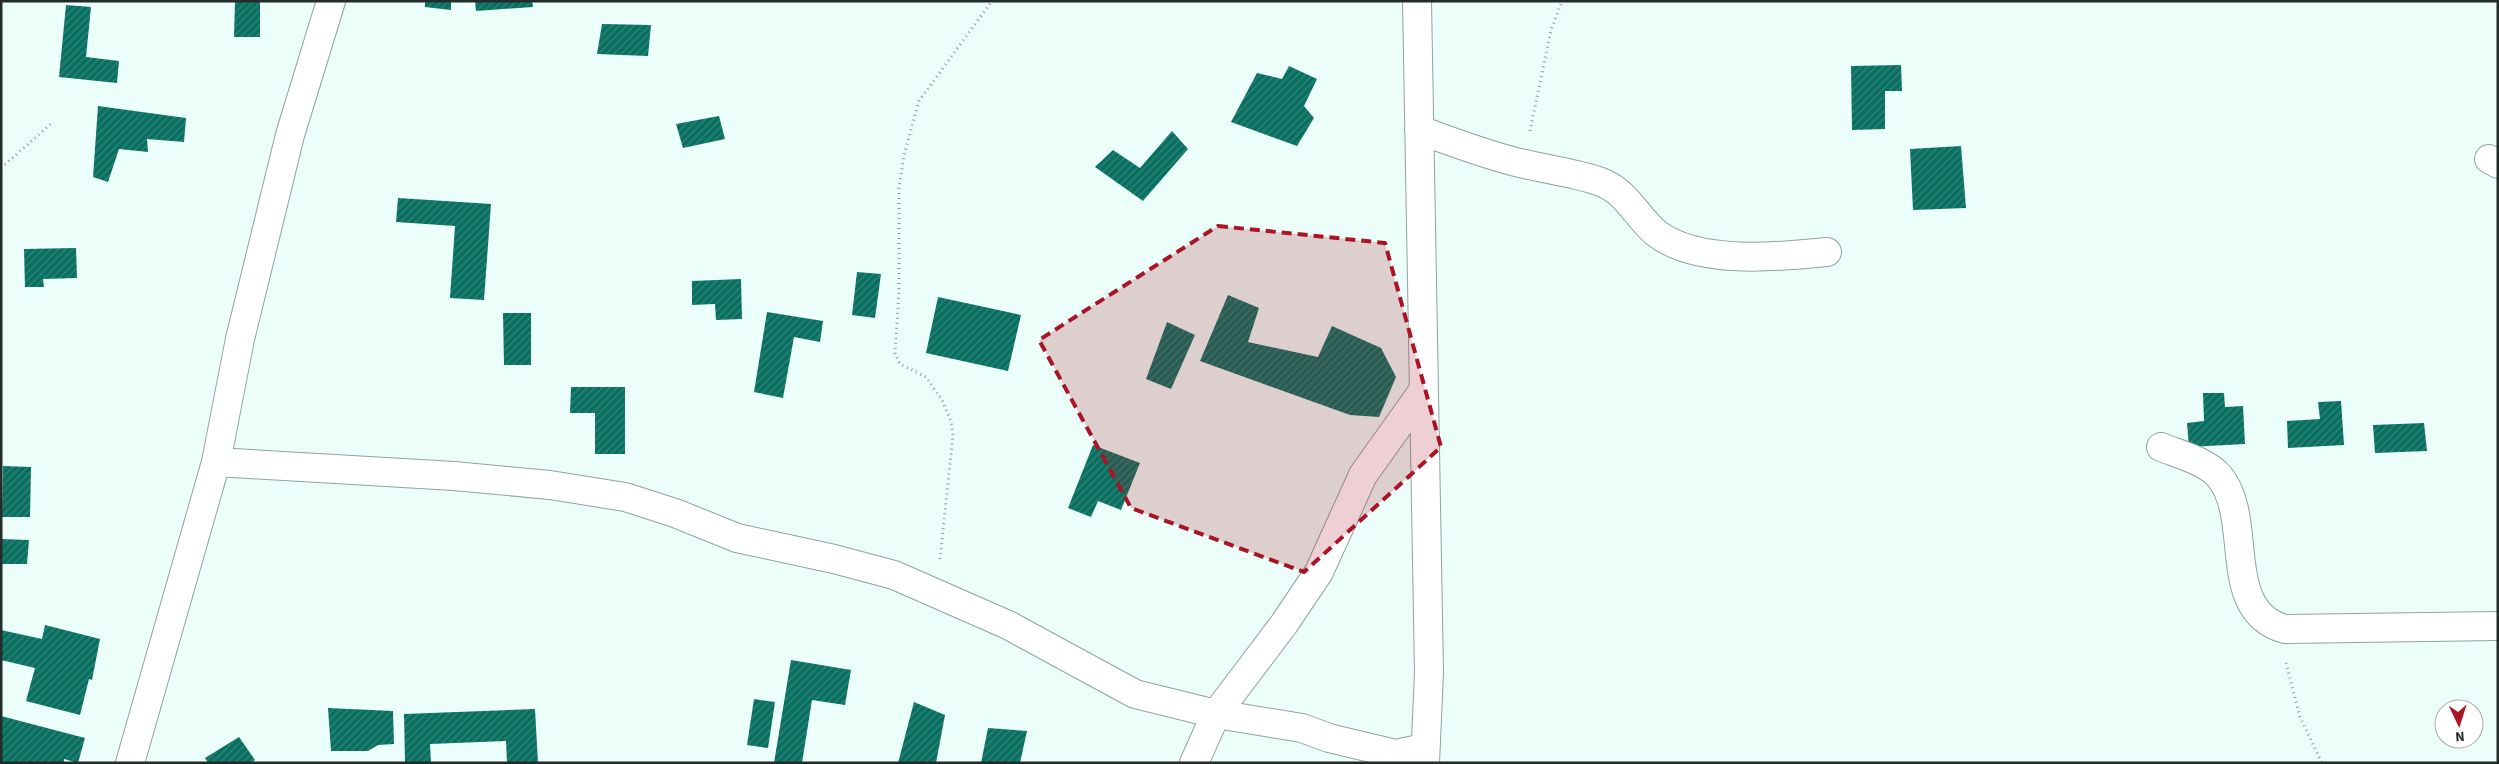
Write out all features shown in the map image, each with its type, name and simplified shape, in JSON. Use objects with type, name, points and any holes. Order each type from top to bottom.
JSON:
[{"type":"street","points":[[130,763],[216,462],[240,339],[290,135],[331,1]]},
{"type":"street","points":[[216,462],[454,476],[550,485],[625,498],[675,513],[737,538],[834,559],[894,575],[936,592],[1046,644],[1135,694],[1216,714],[1302,728],[1330,738],[1396,754],[1424,756],[1429,673],[1417,1]]},
{"type":"street","points":[[1419,130],[1524,164],[1593,180],[1610,186],[1633,205],[1646,223],[1658,234],[1671,242],[1702,252],[1763,257],[1826,252]]},
{"type":"street","points":[[1194,763],[1216,714],[1284,624],[1318,572],[1362,475],[1423,391]]},
{"type":"street","points":[[2161,447],[2204,466],[2219,475],[2229,494],[2235,517],[2246,589],[2250,600],[2267,622],[2285,629],[2498,626]]},
{"type":"path","points":[[936,592],[953,435],[951,421],[942,400],[926,377],[900,364],[895,353],[899,290],[900,190],[904,156],[919,101],[992,1]]},
{"type":"path","points":[[1524,164],[1551,30],[1562,1]]},
{"type":"path","points":[[1,168],[52,123]]},
{"type":"path","points":[[2285,629],[2286,666],[2295,702],[2311,743],[2322,763]]},
{"type":"highlighted area","points":[[1218,226],[1385,243],[1441,447],[1304,572],[1131,508],[1039,340]]},
{"type":"building","points":[[235,1],[260,1],[260,37],[234,37]]},
{"type":"building","points":[[425,1],[451,1],[451,10],[425,7]]},
{"type":"building","points":[[475,1],[532,1],[533,7],[476,11]]},
{"type":"building","points":[[66,5],[91,7],[86,57],[119,61],[117,83],[59,77]]},
{"type":"building","points":[[602,24],[651,25],[648,56],[597,54]]},
{"type":"building","points":[[1901,65],[1902,91],[1885,91],[1885,129],[1852,130],[1851,66]]},
{"type":"building","points":[[1289,66],[1317,79],[1304,106],[1314,118],[1297,146],[1231,122],[1257,73],[1282,79]]},
{"type":"building","points":[[98,106],[186,118],[184,142],[147,139],[148,152],[119,149],[108,182],[93,177]]},
{"type":"building","points":[[719,116],[725,139],[683,148],[676,124]]},
{"type":"building","points":[[1172,131],[1188,149],[1143,201],[1095,167],[1113,150],[1140,168]]},
{"type":"building","points":[[1961,146],[1966,208],[1913,210],[1910,149]]},
{"type":"building","points":[[398,198],[491,204],[484,300],[450,298],[455,226],[396,222]]},
{"type":"building","points":[[76,248],[77,278],[43,279],[44,287],[25,287],[24,249]]},
{"type":"building","points":[[857,272],[881,274],[875,318],[852,315]]},
{"type":"building","points":[[741,279],[742,319],[716,320],[715,304],[692,305],[692,281]]},
{"type":"building","points":[[1228,295],[1259,308],[1248,342],[1318,357],[1332,326],[1381,348],[1396,377],[1379,417],[1350,415],[1200,361]]},
{"type":"building","points":[[938,297],[1021,315],[1008,371],[926,353]]},
{"type":"building","points":[[767,312],[823,321],[820,342],[794,337],[783,398],[754,392]]},
{"type":"building","points":[[503,313],[531,313],[531,365],[504,365]]},
{"type":"building","points":[[1167,322],[1195,335],[1171,389],[1146,379]]},
{"type":"building","points":[[571,387],[625,387],[625,454],[595,454],[595,413],[570,413]]},
{"type":"building","points":[[2203,393],[2224,393],[2225,407],[2243,406],[2245,444],[2189,447],[2187,423],[2204,421]]},
{"type":"building","points":[[2341,401],[2344,445],[2288,448],[2287,421],[2320,419],[2318,402]]},
{"type":"building","points":[[2424,423],[2427,451],[2375,453],[2373,425]]},
{"type":"building","points":[[1093,445],[1140,463],[1121,510],[1098,501],[1091,517],[1068,508]]},
{"type":"building","points":[[3,466],[31,467],[30,517],[2,517]]},
{"type":"building","points":[[1,539],[29,540],[27,564],[1,564]]},
{"type":"building","points":[[45,625],[100,639],[92,680],[89,679],[80,715],[26,701],[35,668],[1,660],[1,630],[42,639]]},
{"type":"building","points":[[791,660],[851,670],[845,705],[812,700],[802,763],[774,763]]},
{"type":"building","points":[[754,699],[775,702],[768,748],[747,745]]},
{"type":"building","points":[[914,702],[945,715],[936,763],[898,763]]},
{"type":"building","points":[[328,708],[393,711],[394,744],[378,745],[368,751],[331,751]]},
{"type":"building","points":[[535,709],[538,763],[507,763],[506,741],[430,744],[431,763],[405,763],[404,714]]},
{"type":"building","points":[[1,716],[85,738],[78,763],[64,759],[64,763],[1,763]]},
{"type":"building","points":[[988,728],[1027,731],[1020,763],[981,763]]},
{"type":"building","points":[[239,737],[255,760],[251,763],[208,763],[205,758]]}]
